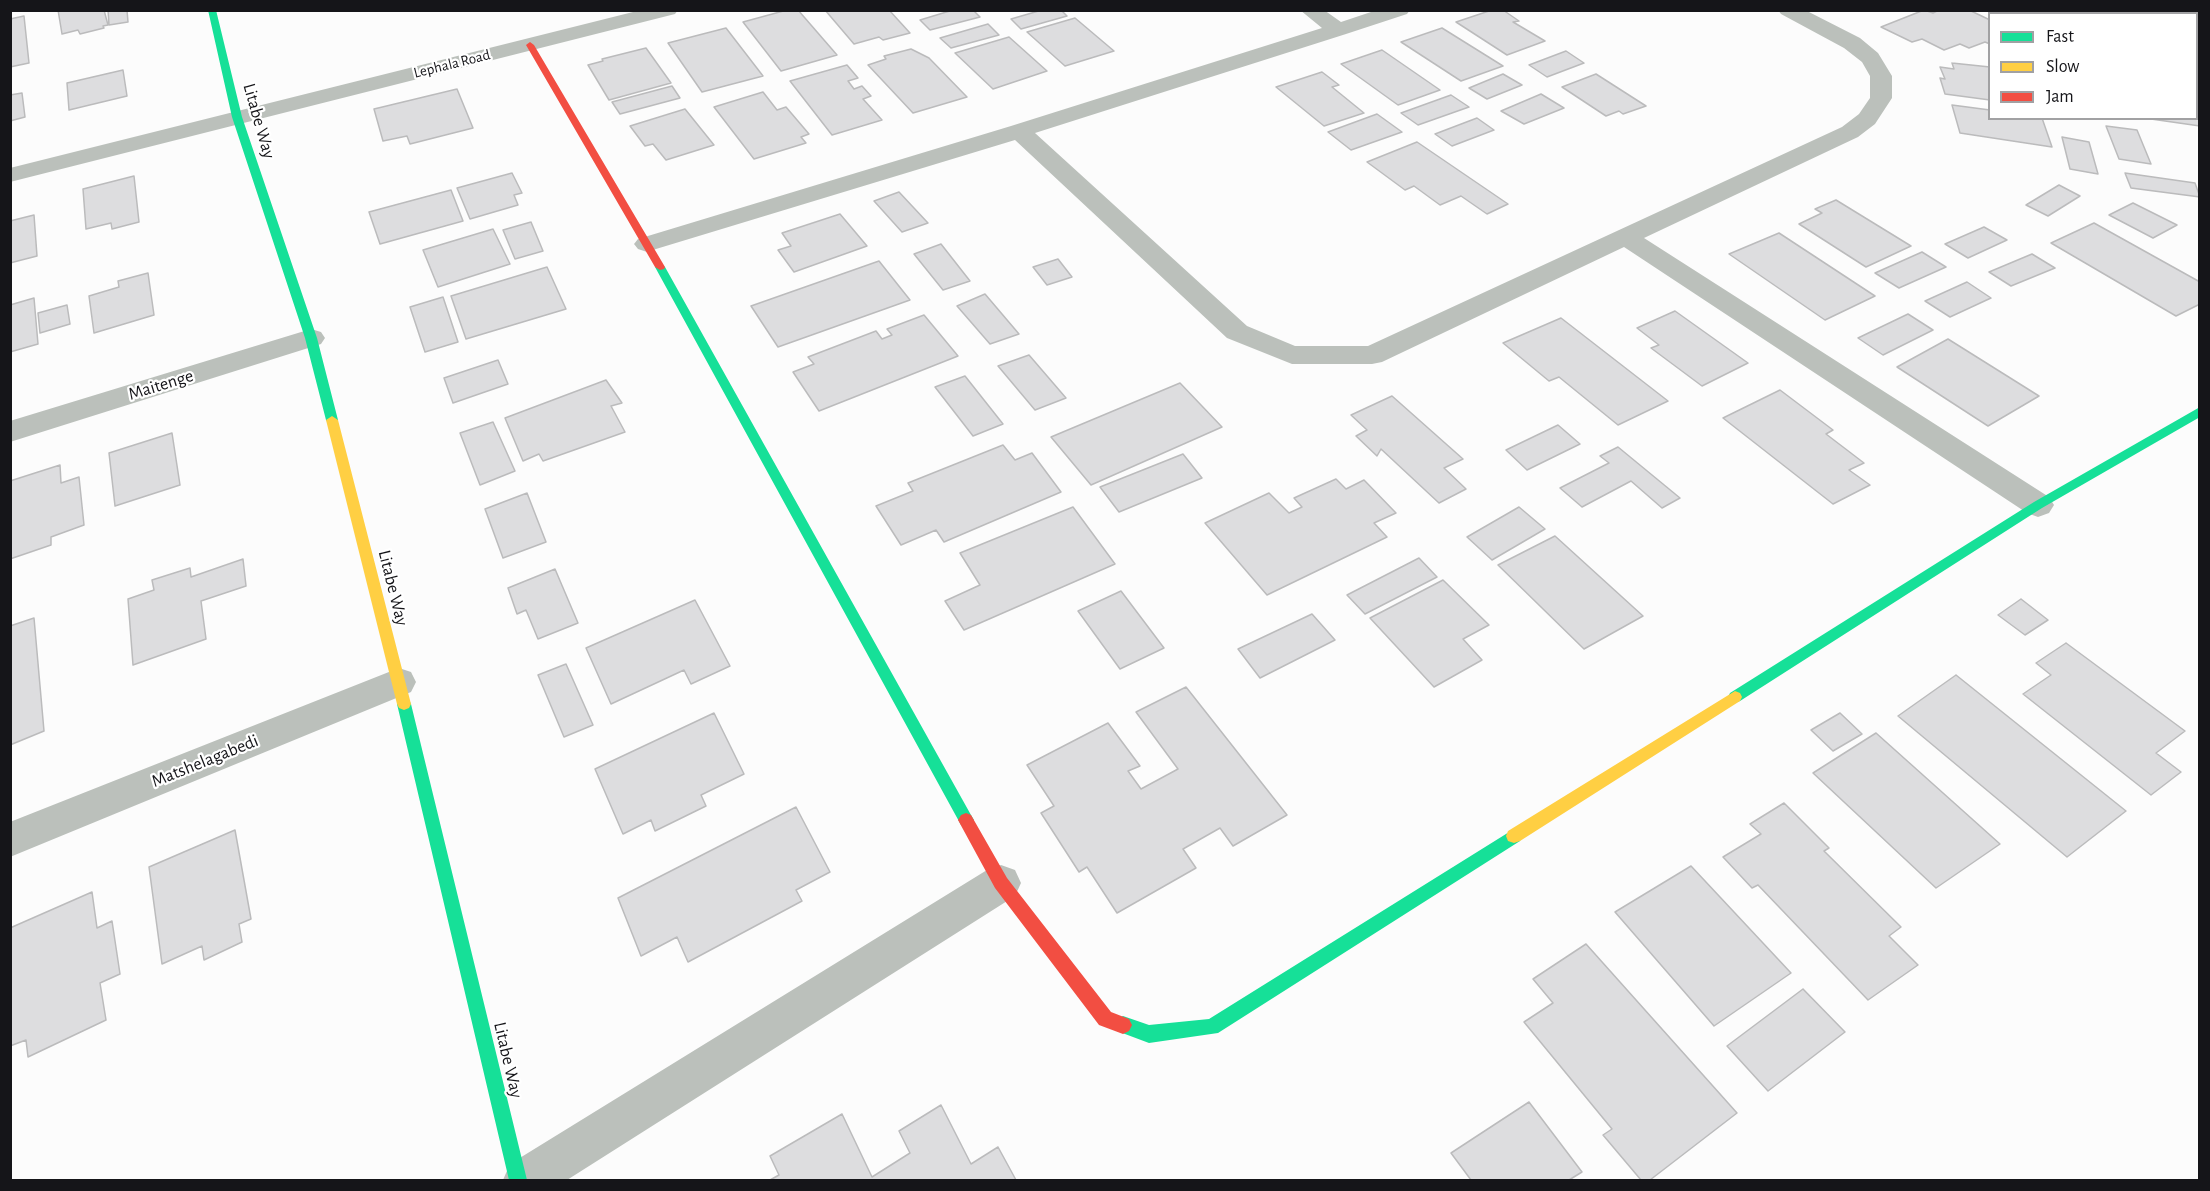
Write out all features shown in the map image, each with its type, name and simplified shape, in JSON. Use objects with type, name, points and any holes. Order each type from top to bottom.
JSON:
[{"type":"street","name":"Litabe Way","points":[[212,10],[237,117],[311,338],[399,682],[518,1180]]},
{"type":"street","name":"Lephala Road","points":[[10,175],[668,10]]},
{"type":"street","points":[[1310,10],[1339,30]]},
{"type":"street","points":[[647,244],[1019,131],[1400,10]]},
{"type":"street","points":[[1019,131],[1238,332],[1292,355],[1372,355],[1850,132],[1867,119],[1881,98],[1881,76],[1870,58],[1852,43],[1788,10]]},
{"type":"street","points":[[530,45],[647,244],[1001,883],[1105,1019],[1149,1034],[1212,1027],[2038,505],[2199,411]]},
{"type":"street","points":[[1627,238],[2038,505]]},
{"type":"street","name":"Maitenge","points":[[10,432],[311,338]]},
{"type":"street","name":"Matshelagabedi","points":[[10,840],[399,682]]},
{"type":"street","points":[[526,1180],[1001,883]]},
{"type":"building","points":[[58,10],[104,10],[108,25],[80,34],[78,30],[62,34]]},
{"type":"building","points":[[108,10],[127,10],[128,22],[109,25]]},
{"type":"building","points":[[787,10],[798,10],[837,55],[781,71],[743,22]]},
{"type":"building","points":[[825,10],[889,10],[910,33],[883,40],[879,37],[854,44]]},
{"type":"building","points":[[953,10],[973,10],[980,17],[930,30],[920,20]]},
{"type":"building","points":[[1042,10],[1061,10],[1067,16],[1021,29],[1011,19]]},
{"type":"building","points":[[1492,10],[1503,10],[1519,21],[1513,22],[1545,41],[1507,55],[1456,22]]},
{"type":"building","points":[[1924,10],[1933,13],[1939,10],[1969,10],[1988,19],[1988,43],[1985,42],[1969,48],[1960,44],[1944,50],[1922,39],[1912,42],[1881,27]]},
{"type":"building","points":[[2078,10],[2116,10],[2120,12],[2074,12]]},
{"type":"building","points":[[24,16],[29,63],[10,67],[10,19]]},
{"type":"building","points":[[1075,18],[1114,51],[1065,66],[1027,32]]},
{"type":"building","points":[[988,24],[999,35],[951,48],[940,38]]},
{"type":"building","points":[[726,28],[763,76],[702,92],[668,43]]},
{"type":"building","points":[[1442,28],[1503,66],[1461,81],[1401,42]]},
{"type":"building","points":[[1009,37],[1047,71],[993,89],[955,53]]},
{"type":"building","points":[[646,48],[671,83],[609,100],[588,65],[603,61],[602,59]]},
{"type":"building","points":[[911,49],[929,58],[967,97],[913,113],[868,65],[886,59],[884,56]]},
{"type":"building","points":[[1382,50],[1440,90],[1398,105],[1341,64]]},
{"type":"building","points":[[1566,51],[1584,63],[1547,77],[1529,65]]},
{"type":"building","points":[[1952,63],[1988,67],[1988,100],[1945,94],[1940,78],[1945,79],[1940,67],[1954,69]]},
{"type":"building","points":[[847,65],[858,78],[848,81],[854,89],[862,86],[871,96],[863,99],[882,120],[832,135],[790,81]]},
{"type":"building","points":[[123,70],[127,96],[69,110],[67,83]]},
{"type":"building","points":[[1322,72],[1339,85],[1332,87],[1364,113],[1324,126],[1276,87]]},
{"type":"building","points":[[1503,74],[1522,85],[1487,99],[1469,88]]},
{"type":"building","points":[[1596,74],[1646,106],[1623,114],[1619,111],[1606,116],[1562,87]]},
{"type":"building","points":[[672,86],[680,98],[620,114],[612,102]]},
{"type":"building","points":[[457,89],[473,128],[410,144],[407,136],[383,141],[374,109]]},
{"type":"building","points":[[763,92],[777,110],[786,107],[809,134],[801,137],[806,143],[754,159],[714,107]]},
{"type":"building","points":[[22,93],[25,117],[10,121],[10,95]]},
{"type":"building","points":[[1541,94],[1564,108],[1524,124],[1501,111]]},
{"type":"building","points":[[1451,95],[1469,107],[1418,125],[1401,113]]},
{"type":"building","points":[[2198,96],[2200,96],[2200,126],[2158,120],[2198,120]]},
{"type":"building","points":[[1952,105],[1988,110],[1988,120],[2043,120],[2052,147],[1960,133]]},
{"type":"building","points":[[685,109],[714,145],[666,160],[653,144],[645,146],[630,126]]},
{"type":"building","points":[[1377,114],[1402,132],[1351,150],[1328,132]]},
{"type":"building","points":[[1477,118],[1494,130],[1452,146],[1435,134]]},
{"type":"building","points":[[2106,126],[2137,130],[2151,164],[2119,159]]},
{"type":"building","points":[[2062,137],[2089,142],[2098,174],[2070,169]]},
{"type":"building","points":[[1417,142],[1508,204],[1487,214],[1461,196],[1440,205],[1414,186],[1405,190],[1367,162]]},
{"type":"building","points":[[512,173],[522,193],[514,195],[518,205],[470,219],[457,188]]},
{"type":"building","points":[[2125,173],[2195,183],[2200,197],[2131,188]]},
{"type":"building","points":[[134,176],[139,222],[112,229],[111,223],[86,229],[83,189]]},
{"type":"building","points":[[2059,185],[2080,196],[2048,216],[2026,205]]},
{"type":"building","points":[[451,190],[463,221],[380,244],[369,212]]},
{"type":"building","points":[[899,192],[928,223],[902,232],[874,201]]},
{"type":"building","points":[[1836,200],[1911,246],[1866,267],[1799,224],[1822,213],[1815,209]]},
{"type":"building","points":[[2133,203],[2177,225],[2153,238],[2109,215]]},
{"type":"building","points":[[840,214],[867,246],[794,272],[778,250],[791,246],[782,233]]},
{"type":"building","points":[[34,215],[37,256],[10,263],[10,221]]},
{"type":"building","points":[[531,222],[543,251],[515,259],[503,230]]},
{"type":"building","points":[[2094,223],[2200,282],[2200,304],[2176,316],[2051,243]]},
{"type":"building","points":[[1984,227],[2007,240],[1968,258],[1945,244]]},
{"type":"building","points":[[493,229],[510,264],[438,287],[423,250]]},
{"type":"building","points":[[1779,233],[1875,296],[1825,320],[1729,254]]},
{"type":"building","points":[[941,244],[970,281],[943,290],[914,254]]},
{"type":"building","points":[[1922,252],[1946,267],[1899,288],[1875,273]]},
{"type":"building","points":[[2032,254],[2055,268],[2011,286],[1989,272]]},
{"type":"building","points":[[1058,259],[1072,277],[1047,285],[1033,267]]},
{"type":"building","points":[[879,261],[910,300],[778,347],[751,306]]},
{"type":"building","points":[[547,267],[566,309],[466,339],[451,296]]},
{"type":"building","points":[[148,273],[154,315],[94,333],[89,296],[119,287],[118,281]]},
{"type":"building","points":[[1967,282],[1991,298],[1950,317],[1925,301]]},
{"type":"building","points":[[985,294],[1019,334],[990,344],[957,306]]},
{"type":"building","points":[[443,297],[458,342],[425,352],[410,307]]},
{"type":"building","points":[[34,298],[38,344],[10,352],[10,305]]},
{"type":"building","points":[[67,305],[70,324],[40,333],[38,313]]},
{"type":"building","points":[[1675,311],[1748,363],[1702,386],[1651,348],[1659,345],[1637,328]]},
{"type":"building","points":[[1908,314],[1933,330],[1883,355],[1858,338]]},
{"type":"building","points":[[924,315],[958,356],[819,411],[793,372],[814,364],[808,357],[876,331],[882,339],[892,335],[887,329]]},
{"type":"building","points":[[1561,318],[1668,401],[1618,425],[1559,377],[1549,381],[1503,343]]},
{"type":"building","points":[[1948,339],[2039,396],[1988,426],[1897,367]]},
{"type":"building","points":[[1029,355],[1066,398],[1035,410],[998,366]]},
{"type":"building","points":[[498,360],[508,384],[453,403],[444,378]]},
{"type":"building","points":[[965,376],[1003,424],[973,436],[935,387]]},
{"type":"building","points":[[606,380],[622,403],[611,406],[625,432],[543,461],[539,454],[523,461],[505,418]]},
{"type":"building","points":[[1180,383],[1222,427],[1091,485],[1051,437]]},
{"type":"building","points":[[1780,390],[1833,430],[1826,434],[1864,463],[1849,470],[1870,485],[1833,504],[1723,418]]},
{"type":"building","points":[[1392,396],[1463,459],[1444,468],[1466,489],[1439,503],[1381,449],[1377,456],[1356,436],[1367,430],[1351,415]]},
{"type":"building","points":[[493,422],[515,471],[480,485],[460,433]]},
{"type":"building","points":[[1558,425],[1580,444],[1527,470],[1506,450]]},
{"type":"building","points":[[172,433],[180,485],[115,506],[109,453]]},
{"type":"building","points":[[1003,445],[1015,460],[1032,453],[1061,492],[944,542],[936,530],[901,545],[876,506],[913,491],[908,483]]},
{"type":"building","points":[[1618,447],[1680,498],[1662,508],[1631,481],[1582,507],[1560,488],[1609,463],[1600,456]]},
{"type":"building","points":[[1183,454],[1202,478],[1119,512],[1100,487]]},
{"type":"building","points":[[60,465],[61,483],[79,477],[84,525],[51,537],[51,545],[10,559],[10,481]]},
{"type":"building","points":[[1336,479],[1346,489],[1364,480],[1396,513],[1374,523],[1387,537],[1267,595],[1205,523],[1269,493],[1289,513],[1302,507],[1294,498]]},
{"type":"building","points":[[527,493],[546,542],[503,558],[485,509]]},
{"type":"building","points":[[1073,507],[1115,564],[964,630],[945,601],[980,585],[960,553]]},
{"type":"building","points":[[1519,507],[1545,529],[1492,560],[1467,537]]},
{"type":"building","points":[[1555,536],[1643,616],[1584,649],[1498,565]]},
{"type":"building","points":[[1419,558],[1437,577],[1365,614],[1347,595]]},
{"type":"building","points":[[243,559],[246,586],[201,601],[206,639],[133,665],[128,599],[154,590],[152,580],[190,568],[191,577]]},
{"type":"building","points":[[555,569],[578,623],[538,639],[526,610],[517,614],[508,588]]},
{"type":"building","points":[[1443,580],[1489,625],[1463,639],[1482,660],[1434,687],[1370,618]]},
{"type":"building","points":[[1121,591],[1164,648],[1120,669],[1078,611]]},
{"type":"building","points":[[2021,599],[2048,620],[2025,635],[1998,615]]},
{"type":"building","points":[[695,600],[730,666],[691,684],[684,670],[611,704],[586,648]]},
{"type":"building","points":[[1312,614],[1335,640],[1260,678],[1238,649]]},
{"type":"building","points":[[34,618],[44,731],[10,745],[10,626]]},
{"type":"building","points":[[2066,643],[2185,731],[2156,753],[2181,772],[2151,795],[2023,694],[2051,675],[2036,663]]},
{"type":"building","points":[[566,664],[593,725],[564,737],[538,675]]},
{"type":"building","points":[[1956,675],[2126,811],[2067,857],[1898,716]]},
{"type":"building","points":[[1186,687],[1287,815],[1233,846],[1220,828],[1183,849],[1196,868],[1117,913],[1087,867],[1079,872],[1041,813],[1054,806],[1027,765],[1108,723],[1140,766],[1128,771],[1141,789],[1178,769],[1136,712]]},
{"type":"building","points":[[714,713],[744,774],[701,795],[706,806],[655,831],[651,820],[623,834],[595,769]]},
{"type":"building","points":[[1840,713],[1862,734],[1833,751],[1811,730]]},
{"type":"building","points":[[1876,733],[2000,844],[1936,888],[1813,773]]},
{"type":"building","points":[[1784,803],[1829,848],[1824,851],[1901,927],[1889,936],[1918,965],[1868,1000],[1758,885],[1752,888],[1723,857],[1761,834],[1750,824]]},
{"type":"building","points":[[796,807],[830,872],[796,890],[802,901],[688,962],[677,937],[641,956],[618,898]]},
{"type":"building","points":[[235,830],[251,919],[239,924],[242,942],[204,960],[202,946],[162,964],[149,867]]},
{"type":"building","points":[[1691,866],[1791,973],[1714,1026],[1615,912]]},
{"type":"building","points":[[92,892],[97,928],[112,921],[120,974],[100,983],[106,1020],[28,1057],[26,1040],[10,1046],[10,928]]},
{"type":"building","points":[[1586,944],[1737,1113],[1650,1180],[1641,1180],[1603,1135],[1612,1129],[1524,1022],[1553,1003],[1533,979]]},
{"type":"building","points":[[1803,989],[1845,1032],[1768,1091],[1727,1046]]},
{"type":"building","points":[[1529,1102],[1582,1172],[1569,1180],[1471,1180],[1451,1153]]},
{"type":"building","points":[[941,1105],[971,1164],[998,1147],[1016,1180],[770,1180],[779,1175],[770,1156],[842,1114],[872,1177],[910,1153],[899,1131]]},
{"type":"traffic: fast","points":[[212,10],[237,117],[311,338],[332,420]]},
{"type":"traffic: fast","points":[[660,267],[966,820]]},
{"type":"traffic: fast","points":[[1735,697],[2038,505],[2200,411]]},
{"type":"traffic: fast","points":[[404,704],[518,1180]]},
{"type":"traffic: fast","points":[[1123,1025],[1149,1034],[1212,1027],[1514,836]]},
{"type":"traffic: slow","points":[[332,420],[404,704]]},
{"type":"traffic: slow","points":[[1514,836],[1735,697]]},
{"type":"traffic: jam","points":[[530,45],[660,267]]},
{"type":"traffic: jam","points":[[966,820],[1001,883],[1105,1019],[1123,1025]]}]
